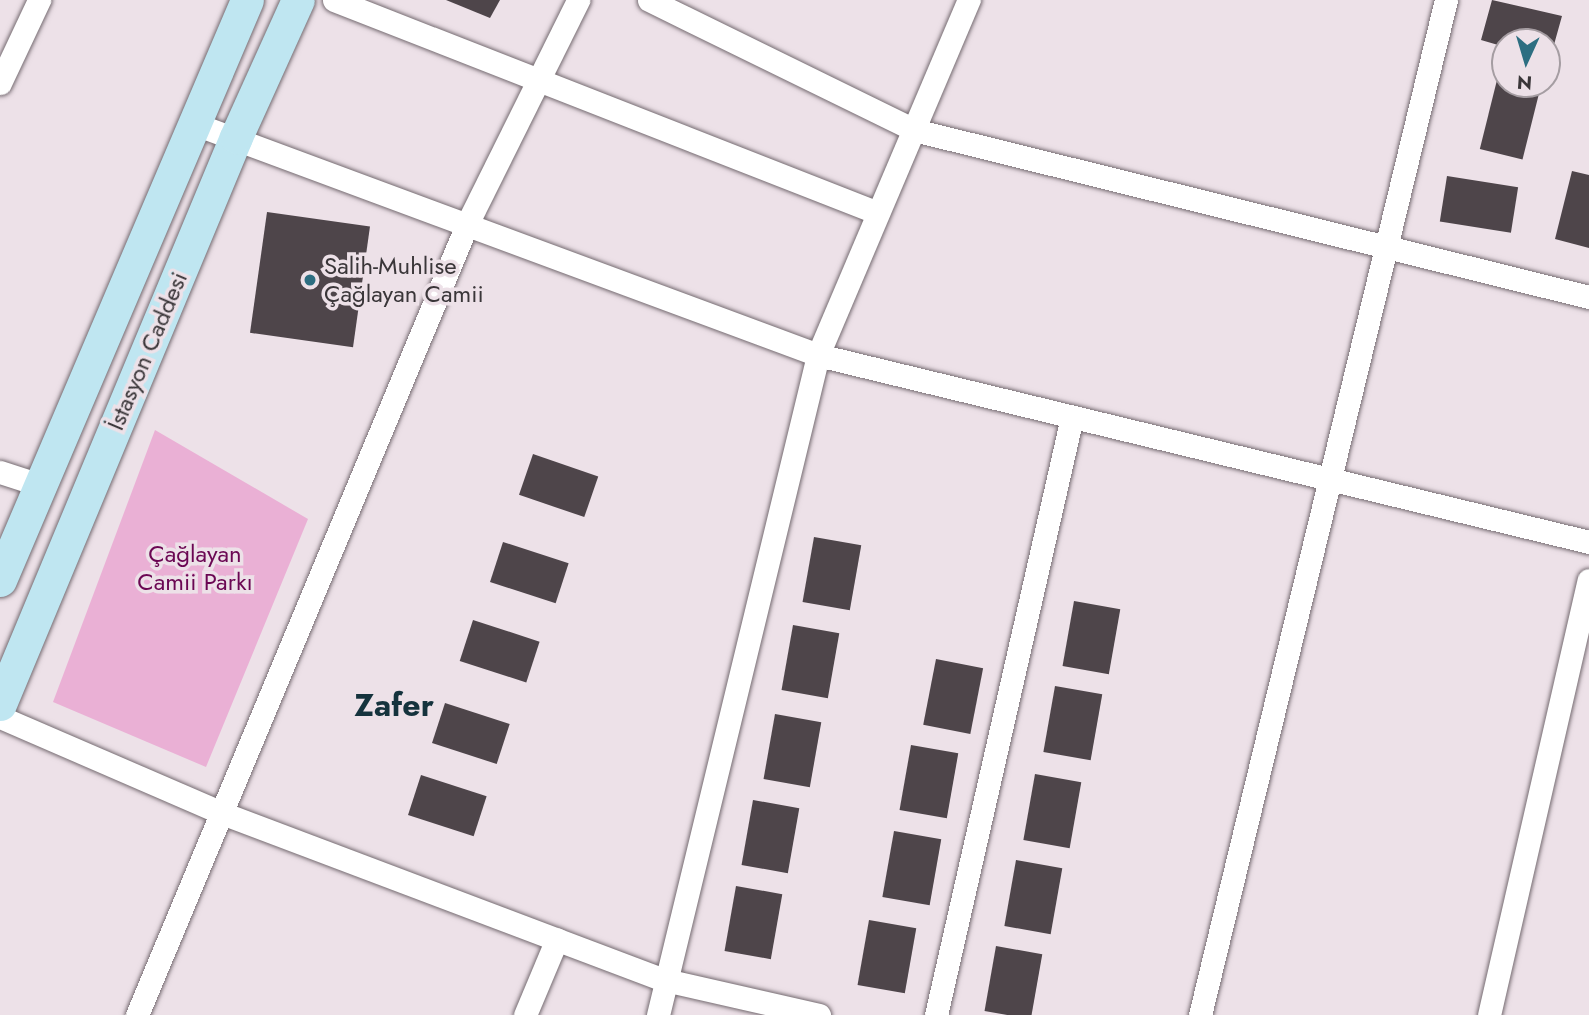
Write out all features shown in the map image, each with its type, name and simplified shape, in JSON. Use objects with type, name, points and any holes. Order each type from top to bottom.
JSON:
[{"type":"main road","name":"İstasyon Caddesi","points":[[0,580],[38,484],[247,0]]},
{"type":"main road","name":"İstasyon Caddesi","points":[[0,704],[236,137],[298,0]]},
{"type":"street","points":[[0,83],[39,0]]},
{"type":"street","points":[[334,0],[537,82],[878,213]]},
{"type":"street","points":[[138,1015],[468,222],[578,0]]},
{"type":"street","points":[[649,0],[914,130],[1384,244],[1589,297]]},
{"type":"street","points":[[658,1015],[818,355],[970,0]]},
{"type":"street","points":[[1200,1015],[1384,244],[1446,0]]},
{"type":"street","points":[[195,124],[468,222],[818,355],[1589,542]]},
{"type":"street","points":[[936,1015],[1072,416]]},
{"type":"street","points":[[0,472],[38,484]]},
{"type":"street","points":[[1489,1015],[1589,579]]},
{"type":"street","points":[[0,717],[222,813],[666,980],[819,1015]]},
{"type":"street","points":[[525,1015],[557,939]]},
{"type":"green space","name":"Çağlayan Camii Parkı","points":[[155,430],[308,519],[206,767],[53,702]]},
{"type":"building","points":[[446,0],[500,0],[490,18]]},
{"type":"building","points":[[1492,0],[1562,16],[1559,28],[1491,28],[1491,43],[1481,40]]},
{"type":"building","points":[[1493,98],[1538,98],[1523,160],[1480,149]]},
{"type":"building","points":[[1572,171],[1589,175],[1589,248],[1555,239]]},
{"type":"building","points":[[1447,176],[1518,187],[1511,233],[1440,221]]},
{"type":"building","name":"Salih-Muhlise Çağlayan Camii","points":[[267,212],[370,226],[353,347],[250,333]]},
{"type":"building","points":[[533,454],[598,476],[584,517],[519,495]]},
{"type":"building","points":[[814,537],[861,545],[850,610],[803,602]]},
{"type":"building","points":[[503,542],[569,563],[556,603],[490,582]]},
{"type":"building","points":[[1074,601],[1120,609],[1109,674],[1063,666]]},
{"type":"building","points":[[473,620],[540,642],[526,683],[460,661]]},
{"type":"building","points":[[793,625],[839,633],[828,698],[782,690]]},
{"type":"building","points":[[936,659],[983,668],[970,734],[923,725]]},
{"type":"building","points":[[1055,686],[1102,694],[1091,760],[1043,752]]},
{"type":"building","points":[[445,703],[510,724],[497,764],[432,743]]},
{"type":"building","points":[[775,714],[821,722],[810,787],[764,779]]},
{"type":"building","points":[[911,745],[958,753],[947,818],[900,810]]},
{"type":"building","points":[[1035,774],[1081,782],[1070,848],[1023,840]]},
{"type":"building","points":[[421,775],[487,796],[474,836],[408,815]]},
{"type":"building","points":[[753,800],[799,808],[788,873],[742,865]]},
{"type":"building","points":[[894,831],[941,839],[930,905],[882,897]]},
{"type":"building","points":[[1016,860],[1062,868],[1051,934],[1004,926]]},
{"type":"building","points":[[736,886],[782,894],[771,959],[725,951]]},
{"type":"building","points":[[869,920],[916,928],[905,993],[858,985]]},
{"type":"building","points":[[996,946],[1042,954],[1032,1015],[985,1011]]},
{"type":"place","name":"Salih-Muhlise Çağlayan Camii","points":[[310,280]]},
{"type":"district","name":"Zafer","points":[[394,705]]}]
